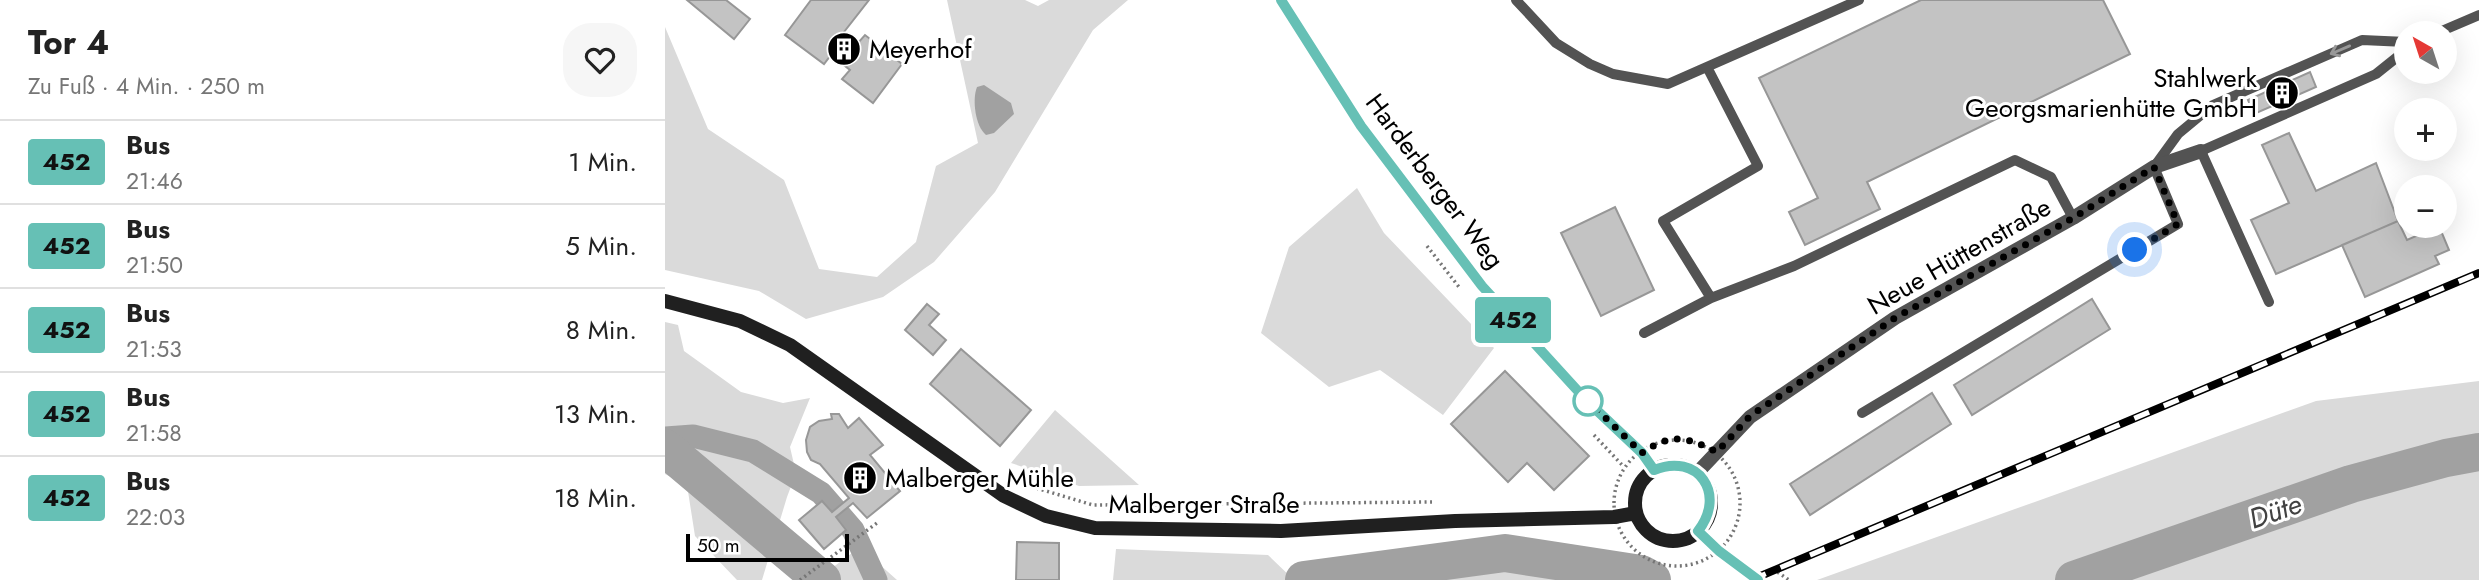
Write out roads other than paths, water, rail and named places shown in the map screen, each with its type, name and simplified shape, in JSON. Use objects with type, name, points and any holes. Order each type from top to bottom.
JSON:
[{"type":"street","name":"Harderberger Weg","points":[[1281,0],[1361,126],[1482,286],[1588,402],[1642,453],[1654,470]]},
{"type":"street","name":"Neue Hüttenstraße","points":[[1697,473],[1750,416],[1895,318],[2073,218],[2154,167],[2201,151]]},
{"type":"street","name":"Malberger Straße","points":[[665,301],[740,320],[790,345],[1004,496],[1046,516],[1095,528],[1281,531],[1455,521],[1615,517],[1636,513]]},
{"type":"street","points":[[1665,465],[1678,465],[1697,473],[1707,486],[1710,498],[1706,521],[1698,531],[1687,538],[1674,541],[1650,534],[1636,513],[1637,488],[1644,478],[1665,465]]},
{"type":"street","points":[[1698,531],[1719,551],[1758,580]]},
{"type":"lane","points":[[1516,0],[1556,43],[1590,64],[1613,74],[1668,84],[1859,0]]},
{"type":"lane","points":[[2457,24],[2479,15]]},
{"type":"lane","name":"Neue Hüttenstraße","points":[[2154,167],[2178,134],[2213,104],[2362,40],[2394,41]]},
{"type":"lane","name":"Neue Hüttenstraße","points":[[2201,151],[2376,74],[2394,60]]},
{"type":"lane","points":[[1707,67],[1758,166],[1664,221],[1711,298]]},
{"type":"lane","points":[[2201,151],[2269,302]]},
{"type":"lane","points":[[1644,333],[1711,298],[1794,266],[2015,160],[2051,177],[2073,218]]},
{"type":"lane","points":[[1862,414],[2178,224],[2154,167]]},
{"type":"waterway","points":[[665,438],[693,436],[753,451],[821,493],[853,530],[876,580]]},
{"type":"waterway","name":"Düte","points":[[665,448],[822,580]]},
{"type":"waterway","name":"Düte","points":[[2074,580],[2351,484],[2446,458],[2479,452]]},
{"type":"waterway","name":"Düte","points":[[1304,580],[1505,553],[1641,574],[1652,580]]},
{"type":"railway","points":[[1751,580],[2479,273]]},
{"type":"place","name":"Meyerhof","points":[[844,49]]},
{"type":"place","name":"Stahlwerk Georgsmarienhütte GmbH","points":[[2282,93]]},
{"type":"place","name":"Malberger Mühle","points":[[860,478]]}]
